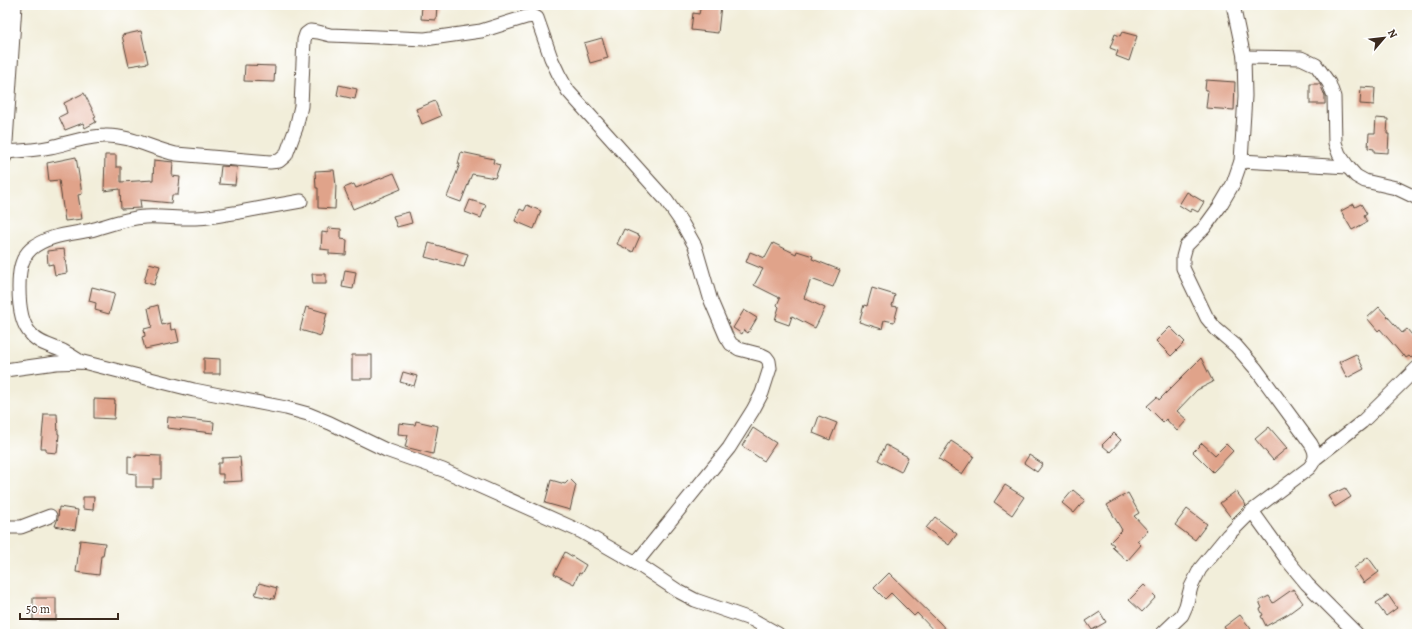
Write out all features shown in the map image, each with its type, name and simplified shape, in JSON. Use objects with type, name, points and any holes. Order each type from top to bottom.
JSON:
[{"type":"street","points":[[15,5],[9,42],[5,154],[36,150],[92,137],[106,136],[120,137],[161,151],[176,154],[270,162],[279,161],[286,155],[296,128],[301,106],[304,40],[306,34],[310,31],[355,36],[425,39],[481,31],[526,17],[533,16],[537,18],[558,75],[568,91],[666,200],[696,246],[711,301],[731,344],[739,349],[766,357],[769,361],[770,368],[762,393],[729,448],[636,563]]},
{"type":"street","points":[[1233,5],[1244,57],[1245,96],[1241,161],[1233,184],[1220,206],[1204,228],[1186,246],[1183,257],[1183,268],[1206,318],[1216,329],[1236,346],[1256,369],[1311,444],[1316,458]]},
{"type":"street","points":[[1244,57],[1301,58],[1316,66],[1329,82],[1334,97],[1335,143],[1339,154],[1348,167],[1356,176],[1365,181],[1396,188],[1417,198]]},
{"type":"street","points":[[1241,161],[1348,167]]},
{"type":"street","points":[[301,201],[208,217],[186,219],[144,217],[130,219],[43,241],[31,249],[22,264],[19,276],[19,292],[27,328],[31,335],[43,343],[83,362],[194,390],[286,408],[308,414],[386,450],[449,472],[568,525],[636,563],[678,591],[695,600],[753,620],[778,634]]},
{"type":"street","points":[[5,370],[71,362],[83,362]]},
{"type":"street","points":[[1162,634],[1182,615],[1186,606],[1190,587],[1200,569],[1228,535],[1252,511],[1308,468],[1314,463],[1316,458],[1362,422],[1417,368]]},
{"type":"street","points":[[1252,511],[1288,561],[1307,584],[1357,634]]},
{"type":"street","points":[[5,527],[21,527],[50,516]]},
{"type":"building","points":[[422,5],[437,5],[436,20],[421,19]]},
{"type":"building","points":[[701,5],[721,5],[718,33],[691,30],[693,13],[699,14]]},
{"type":"building","points":[[141,31],[148,63],[129,66],[122,35]]},
{"type":"building","points":[[1122,32],[1137,36],[1129,61],[1116,56],[1118,51],[1110,48],[1115,34],[1120,36]]},
{"type":"building","points":[[602,38],[608,58],[590,63],[584,43]]},
{"type":"building","points":[[245,65],[275,66],[274,82],[244,81]]},
{"type":"building","points":[[1206,80],[1235,82],[1234,110],[1206,108],[1208,90],[1205,90]]},
{"type":"building","points":[[1310,84],[1320,84],[1325,96],[1325,104],[1310,104]]},
{"type":"building","points":[[339,85],[357,89],[355,99],[337,95]]},
{"type":"building","points":[[1361,87],[1375,88],[1374,105],[1360,104]]},
{"type":"building","points":[[84,93],[96,117],[94,118],[96,122],[85,128],[83,123],[65,130],[59,117],[67,113],[64,103]]},
{"type":"building","points":[[435,101],[441,116],[422,124],[416,109]]},
{"type":"building","points":[[1376,118],[1388,119],[1388,153],[1374,152],[1374,149],[1368,148],[1369,133],[1375,133]]},
{"type":"building","points":[[461,152],[494,159],[493,163],[500,165],[495,178],[472,174],[461,202],[447,197],[460,164],[458,164]]},
{"type":"building","points":[[105,155],[116,155],[116,167],[121,167],[121,182],[153,180],[154,160],[173,162],[172,176],[180,177],[178,195],[172,195],[171,203],[140,200],[141,208],[121,209],[120,189],[104,191]]},
{"type":"building","points":[[76,157],[82,194],[78,195],[82,219],[65,221],[59,180],[49,181],[47,163]]},
{"type":"building","points":[[221,166],[237,167],[235,185],[219,184]]},
{"type":"building","points":[[334,170],[336,185],[335,209],[318,208],[318,188],[316,188],[315,171]]},
{"type":"building","points":[[394,173],[401,189],[353,209],[344,188],[354,184],[356,188]]},
{"type":"building","points":[[1187,192],[1204,202],[1198,212],[1192,209],[1190,212],[1179,205]]},
{"type":"building","points":[[470,200],[486,205],[481,218],[465,212]]},
{"type":"building","points":[[1354,204],[1355,207],[1361,204],[1367,214],[1364,216],[1367,222],[1352,230],[1341,211]]},
{"type":"building","points":[[527,205],[541,211],[534,229],[515,221],[520,209],[524,211]]},
{"type":"building","points":[[409,212],[412,223],[397,227],[393,216]]},
{"type":"building","points":[[328,228],[341,229],[341,239],[347,240],[346,255],[329,254],[329,250],[321,249],[322,232],[328,233]]},
{"type":"building","points":[[624,229],[640,236],[633,252],[617,244]]},
{"type":"building","points":[[429,243],[468,254],[464,267],[425,257]]},
{"type":"building","points":[[773,243],[796,254],[797,251],[813,256],[812,259],[840,270],[833,287],[811,279],[804,298],[825,308],[815,328],[792,316],[789,325],[775,320],[779,307],[777,305],[780,298],[754,285],[763,269],[746,262],[750,252],[765,258]]},
{"type":"building","points":[[64,249],[67,273],[55,275],[53,264],[48,265],[47,251]]},
{"type":"building","points":[[149,263],[160,266],[154,285],[144,282]]},
{"type":"building","points":[[345,270],[356,272],[353,289],[342,287]]},
{"type":"building","points":[[312,274],[326,274],[326,284],[313,284]]},
{"type":"building","points":[[92,287],[115,293],[109,314],[95,310],[96,303],[89,301]]},
{"type":"building","points":[[872,288],[895,295],[892,306],[898,307],[894,322],[884,320],[882,329],[859,322],[864,305],[867,306]]},
{"type":"building","points":[[158,305],[162,325],[170,323],[171,330],[176,329],[179,342],[145,349],[142,337],[145,336],[144,329],[152,327],[148,308]]},
{"type":"building","points":[[306,307],[327,313],[321,336],[300,330]]},
{"type":"building","points":[[1379,307],[1402,333],[1407,329],[1417,341],[1417,353],[1411,358],[1409,356],[1406,358],[1404,355],[1403,356],[1380,329],[1378,331],[1367,318]]},
{"type":"building","points":[[744,310],[757,318],[748,333],[744,330],[742,334],[733,328]]},
{"type":"building","points":[[1170,327],[1185,342],[1171,356],[1156,341]]},
{"type":"building","points":[[1356,354],[1364,369],[1347,378],[1339,362]]},
{"type":"building","points":[[352,355],[372,355],[372,379],[352,379]]},
{"type":"building","points":[[204,358],[220,359],[220,374],[204,374]]},
{"type":"building","points":[[1201,358],[1213,382],[1197,390],[1177,411],[1187,420],[1177,431],[1166,419],[1163,422],[1147,406],[1157,397],[1159,400]]},
{"type":"building","points":[[403,372],[417,376],[414,386],[400,382]]},
{"type":"building","points":[[94,399],[115,400],[114,419],[94,418]]},
{"type":"building","points":[[44,414],[57,414],[59,434],[57,453],[46,452],[46,448],[41,448]]},
{"type":"building","points":[[819,416],[837,423],[830,440],[813,433]]},
{"type":"building","points":[[168,417],[214,422],[213,433],[167,428]]},
{"type":"building","points":[[416,421],[438,426],[433,454],[405,447],[408,435],[398,434],[399,423],[415,425]]},
{"type":"building","points":[[1269,427],[1287,448],[1273,460],[1255,439]]},
{"type":"building","points":[[753,428],[776,443],[764,461],[742,446]]},
{"type":"building","points":[[1114,433],[1121,440],[1110,452],[1102,445]]},
{"type":"building","points":[[951,441],[974,456],[962,474],[939,459]]},
{"type":"building","points":[[1202,443],[1215,455],[1226,444],[1233,451],[1213,472],[1193,452]]},
{"type":"building","points":[[886,445],[908,457],[901,472],[878,460]]},
{"type":"building","points":[[136,455],[161,456],[161,479],[153,479],[153,487],[136,487],[136,474],[128,473],[128,456],[136,457]]},
{"type":"building","points":[[1029,455],[1043,464],[1037,472],[1024,463]]},
{"type":"building","points":[[240,457],[242,481],[223,482],[223,474],[218,474],[218,463],[222,463],[222,458]]},
{"type":"building","points":[[570,479],[576,485],[570,510],[545,503],[551,480],[565,484]]},
{"type":"building","points":[[1005,485],[1024,497],[1012,515],[994,502]]},
{"type":"building","points":[[1345,488],[1351,497],[1335,507],[1328,496]]},
{"type":"building","points":[[1073,490],[1085,500],[1074,513],[1062,503]]},
{"type":"building","points":[[1236,491],[1246,505],[1232,519],[1220,503]]},
{"type":"building","points":[[1128,493],[1139,513],[1134,516],[1148,531],[1137,541],[1141,545],[1127,561],[1112,547],[1114,545],[1110,542],[1122,530],[1107,505]]},
{"type":"building","points":[[83,497],[94,497],[93,510],[83,509]]},
{"type":"building","points":[[59,507],[78,510],[75,530],[55,526],[58,518]]},
{"type":"building","points":[[1187,509],[1207,524],[1195,540],[1175,525]]},
{"type":"building","points":[[935,517],[957,534],[949,545],[926,528]]},
{"type":"building","points":[[80,540],[105,543],[103,556],[101,556],[99,575],[76,572]]},
{"type":"building","points":[[565,552],[586,565],[581,574],[579,573],[574,584],[554,574]]},
{"type":"building","points":[[1368,557],[1379,572],[1364,583],[1354,568]]},
{"type":"building","points":[[889,573],[950,634],[937,634],[917,613],[914,616],[891,593],[885,599],[874,588]]},
{"type":"building","points":[[259,583],[277,588],[274,599],[255,595]]},
{"type":"building","points":[[1144,585],[1156,597],[1142,612],[1129,600]]},
{"type":"building","points":[[1293,589],[1303,603],[1288,614],[1266,626],[1261,616],[1263,615],[1260,609],[1262,608],[1259,601],[1269,596],[1273,603]]},
{"type":"building","points":[[1388,595],[1397,608],[1386,616],[1376,603]]},
{"type":"building","points":[[33,598],[56,598],[56,620],[33,620]]},
{"type":"building","points":[[1100,612],[1106,622],[1092,630],[1086,621]]},
{"type":"building","points":[[1240,615],[1251,629],[1243,634],[1229,634],[1224,627]]}]
